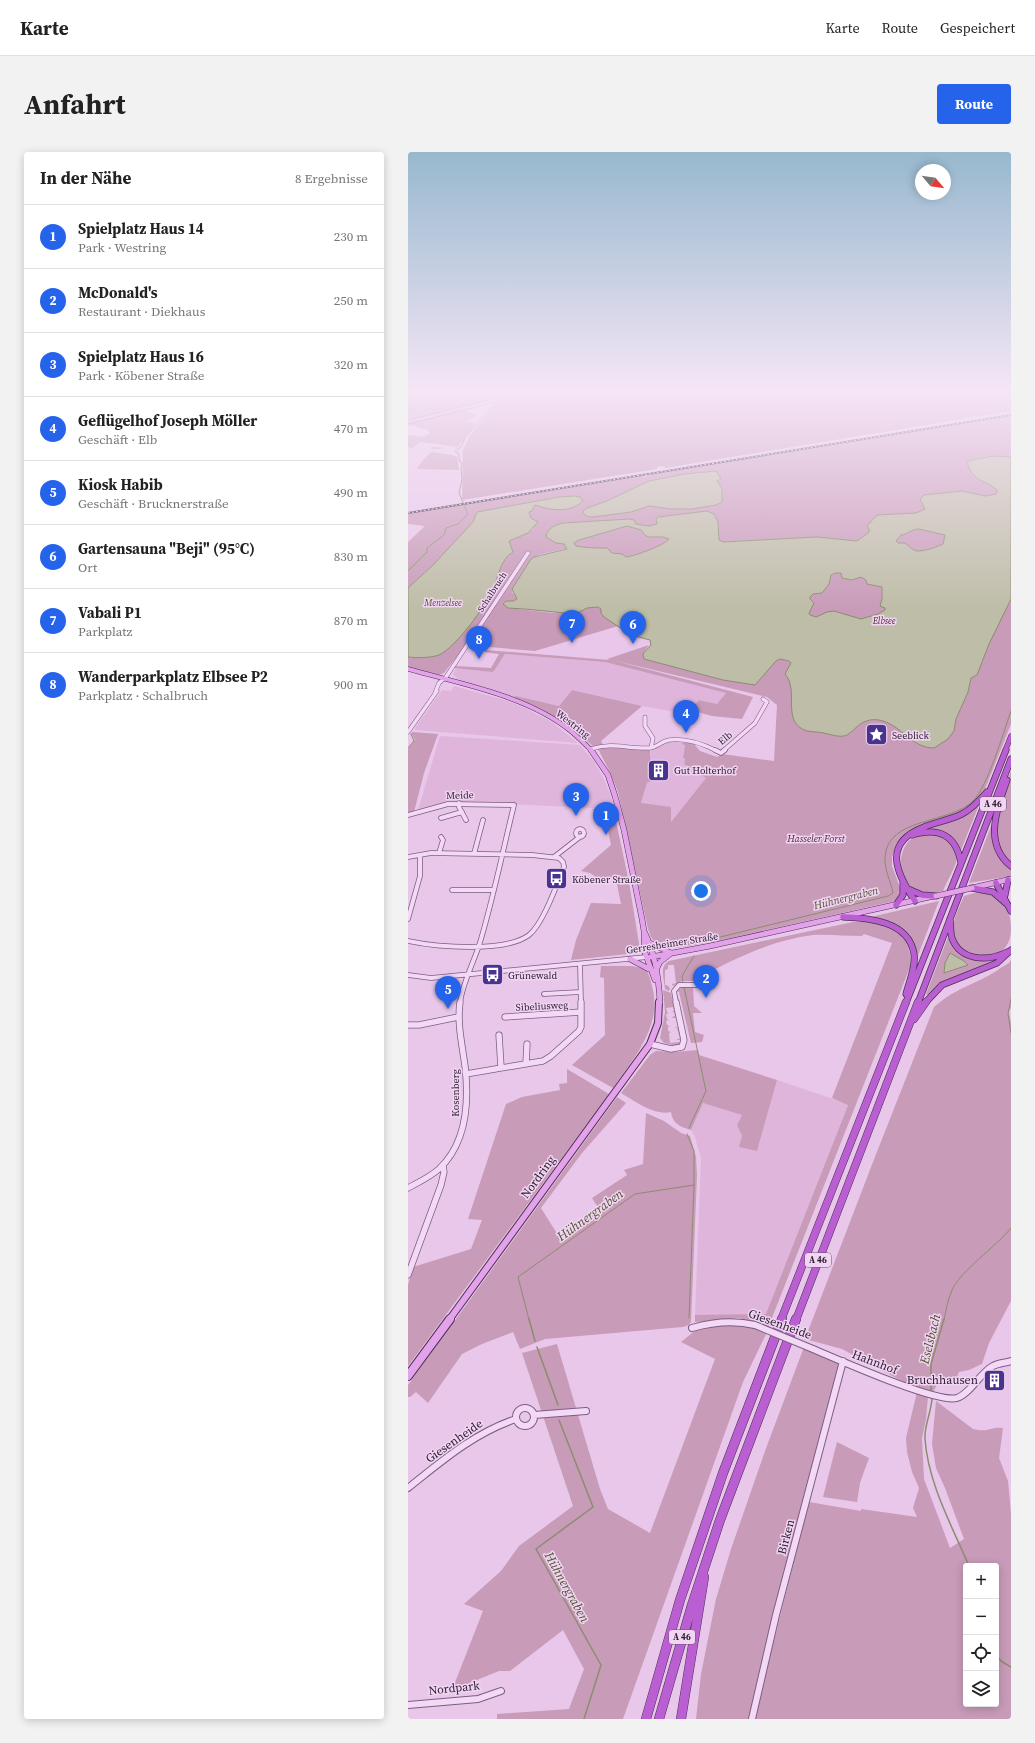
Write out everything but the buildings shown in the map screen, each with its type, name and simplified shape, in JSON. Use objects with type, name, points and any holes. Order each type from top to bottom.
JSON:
[{"type":"highway","name":"A 46","points":[[646,1719],[689,1572],[763,1366],[1011,736]]},
{"type":"highway","name":"A 46","points":[[659,1719],[675,1660],[707,1555],[763,1401],[874,1120],[907,1028],[1011,762]]},
{"type":"highway","points":[[1011,769],[1003,791],[994,837],[998,855],[1003,862],[1011,866]]},
{"type":"highway","points":[[915,901],[898,873],[896,860],[899,848],[904,840],[909,834],[922,827],[956,816],[970,809],[992,786]]},
{"type":"highway","points":[[904,840],[912,835],[922,832],[940,834],[952,840],[956,845],[961,864]]},
{"type":"highway","points":[[1006,899],[1005,890],[1010,879]]},
{"type":"highway","points":[[896,905],[903,895],[902,881]]},
{"type":"highway","points":[[996,882],[1006,899],[1009,908]]},
{"type":"highway","points":[[972,888],[993,892],[1009,908]]},
{"type":"highway","points":[[908,889],[922,895],[936,896]]},
{"type":"highway","points":[[843,917],[868,918],[886,923],[898,930],[910,944],[914,960],[901,1015]]},
{"type":"highway","points":[[950,917],[953,941],[961,951],[968,955],[987,959],[1001,956],[1011,950]]},
{"type":"highway","points":[[907,1028],[927,1000],[942,985],[963,975],[997,963],[1007,956],[1011,950]]},
{"type":"highway","points":[[681,1719],[707,1555]]},
{"type":"highway","points":[[642,1719],[652,1696]]},
{"type":"main road","name":"Westring","points":[[408,669],[502,696],[534,709],[567,728],[591,749],[604,768],[616,797],[644,931],[654,956]]},
{"type":"main road","name":"Gerresheimer Straße","points":[[647,957],[717,945],[1010,879]]},
{"type":"main road","name":"Westring","points":[[644,931],[643,938],[647,957]]},
{"type":"main road","points":[[650,943],[671,953],[660,962],[656,970]]},
{"type":"main road","name":"Nordring","points":[[408,1376],[650,1044],[656,1031],[659,1019],[654,956]]},
{"type":"main road","name":"Nordring","points":[[647,957],[649,969],[657,982]]},
{"type":"main road","points":[[630,959],[649,969]]},
{"type":"street","name":"Schalbruch","points":[[409,731],[410,724],[435,693],[528,552]]},
{"type":"street","name":"Elb","points":[[591,749],[604,745],[651,748],[668,740],[676,740],[704,744],[721,753],[756,723],[767,702],[763,699]]},
{"type":"street","points":[[645,717],[645,728],[652,738],[651,748]]},
{"type":"street","points":[[459,803],[466,820]]},
{"type":"street","name":"Meide","points":[[408,815],[437,806],[459,803],[514,805],[502,854]]},
{"type":"street","points":[[441,818],[462,812]]},
{"type":"street","points":[[474,854],[483,820]]},
{"type":"street","points":[[554,857],[581,836]]},
{"type":"street","points":[[439,853],[443,840],[441,837]]},
{"type":"street","points":[[408,857],[420,854],[439,853],[502,854],[554,857],[561,860],[564,866],[554,890],[532,932],[518,940],[480,946],[450,947],[432,946],[408,941]]},
{"type":"street","points":[[408,919],[420,876],[420,854]]},
{"type":"street","points":[[468,974],[480,946],[502,854]]},
{"type":"street","points":[[452,890],[494,890]]},
{"type":"street","name":"Gerresheimer Straße","points":[[408,975],[431,978],[647,957]]},
{"type":"street","points":[[466,1074],[543,1061],[549,1058],[573,1036],[580,1029],[580,964]]},
{"type":"street","name":"Kosenberg","points":[[408,1275],[441,1184],[444,1172],[443,1166],[458,1144],[463,1126],[466,1109],[466,1074],[458,1017],[463,983],[468,974]]},
{"type":"street","points":[[650,1044],[671,1049],[682,1047],[684,1040],[674,991],[677,986],[696,985]]},
{"type":"street","points":[[544,994],[580,992]]},
{"type":"street","name":"Sibeliusweg","points":[[505,1017],[581,1012]]},
{"type":"street","points":[[408,1025],[419,1025],[458,1017]]},
{"type":"street","points":[[499,1035],[501,1067]]},
{"type":"street","points":[[526,1063],[527,1044]]},
{"type":"street","points":[[408,1188],[424,1181],[443,1166]]},
{"type":"street","name":"Giesenheide","points":[[692,1328],[721,1321],[733,1320],[755,1325],[813,1348]]},
{"type":"street","name":"Hahnhof","points":[[813,1348],[932,1396],[956,1398],[964,1394],[985,1371],[993,1366],[1011,1361]]},
{"type":"street","name":"Birken","points":[[752,1719],[776,1615],[843,1361]]},
{"type":"street","points":[[524,1408],[532,1410],[534,1416],[532,1422],[527,1426],[521,1426],[516,1419],[517,1413],[524,1408]]},
{"type":"street","points":[[534,1416],[586,1411]]},
{"type":"street","name":"Giesenheide","points":[[408,1488],[474,1438],[505,1422],[516,1419]]},
{"type":"street","name":"Nordpark","points":[[408,1705],[478,1700],[501,1691]]},
{"type":"shaded area","points":[[505,654],[605,662],[726,693],[717,704],[699,700],[687,714],[642,706],[572,690],[559,706],[516,696],[513,698],[490,689],[461,681],[453,675],[456,668],[492,672]]},
{"type":"shaded area","points":[[454,686],[505,700],[523,707],[552,722],[578,743],[415,730],[442,690],[451,691]]},
{"type":"shaded area","points":[[440,736],[580,745],[593,760],[603,777],[610,793],[614,809],[508,804],[439,805],[418,810]]},
{"type":"shaded area","points":[[669,741],[685,744],[683,758],[685,759],[684,764],[707,777],[671,822],[641,804],[647,783],[652,780],[651,751]]},
{"type":"shaded area","points":[[777,1080],[848,1104],[766,1315],[695,1315],[701,1158],[695,1137],[691,1130],[703,1103],[730,1111],[742,1115],[737,1125],[742,1136],[757,1151]]},
{"type":"green space","points":[[419,465],[458,465],[459,470],[417,469]]},
{"type":"green space","points":[[463,465],[682,465],[665,468],[664,466],[657,467],[657,469],[462,500]]},
{"type":"green space","name":"Hasseler Forst","points":[[707,465],[1011,465],[1011,724],[985,789],[972,805],[958,813],[914,829],[899,841],[892,857],[892,866],[902,893],[898,900],[722,940],[675,948],[665,948],[656,944],[648,929],[618,792],[598,749],[604,747],[650,750],[652,780],[647,783],[641,803],[671,807],[671,822],[706,778],[684,764],[685,759],[683,758],[685,745],[682,743],[693,743],[700,751],[717,757],[722,754],[774,761],[777,705],[767,697],[612,660],[753,697],[742,719],[712,716],[690,710],[699,700],[717,704],[726,693],[605,662],[505,654],[492,672],[454,668],[455,666],[491,668],[499,654],[484,652],[485,650],[610,660],[607,659],[649,645],[643,654],[644,659],[723,680],[629,561],[568,548],[538,555],[512,592],[517,598],[513,601],[503,603],[509,608],[553,613],[564,612],[572,614],[587,608],[598,607],[601,609],[602,615],[618,626],[535,651],[466,645],[444,673],[439,675],[408,668],[408,657],[432,657],[446,651],[477,616],[493,589],[500,568],[509,555],[513,552],[509,541],[533,529],[536,520],[531,518],[529,512],[535,504],[564,509],[582,503],[575,496],[559,497],[477,512],[474,519],[458,540],[408,588],[408,542],[425,526],[408,524],[408,513],[642,476],[645,477],[653,474]]},
{"type":"green space","points":[[572,690],[642,706],[601,741],[603,745],[593,746],[575,731],[551,716],[513,698],[516,696],[559,706]]},
{"type":"green space","points":[[411,733],[438,734],[424,773],[414,812],[408,814],[408,749],[415,740]]},
{"type":"green space","points":[[1011,771],[1011,865],[1002,858],[996,832],[1006,784]]},
{"type":"green space","points":[[979,805],[961,850],[947,837],[912,832]]},
{"type":"green space","points":[[591,809],[614,812],[629,882],[640,950],[637,953],[571,960],[576,940],[591,903],[621,904],[616,879],[596,877],[590,873],[581,871],[611,845],[605,816]]},
{"type":"green space","points":[[995,816],[993,846],[999,858],[1011,868],[1011,876],[969,883]]},
{"type":"green space","points":[[917,835],[942,837],[954,846],[956,850],[956,863],[943,891],[929,894],[921,893],[907,882],[903,874],[901,865],[904,847]]},
{"type":"green space","points":[[978,892],[991,894],[997,898],[1006,908],[1011,923],[1009,942],[1003,950],[994,955],[984,957],[964,951],[957,943],[953,934],[953,924],[964,896]]},
{"type":"green space","points":[[939,901],[915,963],[907,936],[871,917]]},
{"type":"green space","points":[[853,922],[879,923],[894,929],[904,939],[910,952],[910,967],[768,1328],[739,1318],[695,1322],[695,1315],[766,1314],[848,1105],[832,1098],[892,943],[864,934],[862,936],[813,935],[781,941],[751,952],[692,981],[682,981],[673,986],[672,984],[676,983],[674,965],[668,965],[668,969],[665,970],[665,985],[670,988],[669,991],[665,989],[663,973],[664,966],[669,961]]},
{"type":"green space","points":[[948,937],[971,957],[1004,955],[987,966],[949,979],[928,995],[926,994]]},
{"type":"green space","points":[[1011,960],[1011,1007],[1009,1012],[1011,1023],[1011,1301],[989,1343],[982,1364],[969,1370],[959,1372],[957,1377],[940,1379],[932,1394],[898,1379],[842,1349],[805,1339],[934,1007],[951,994],[989,976],[1009,963]]},
{"type":"green space","points":[[601,966],[643,967],[647,971],[650,978],[654,1000],[654,1014],[650,1028],[630,1065],[613,1088],[572,1065],[605,1035],[604,978],[600,977]]},
{"type":"green space","points":[[682,987],[693,987],[694,1006],[702,1013],[693,1013],[695,1032],[704,1035],[702,1042],[691,1043],[679,992],[677,991]]},
{"type":"green space","points":[[663,990],[671,993],[677,1021],[676,1018],[672,1017],[675,1016],[674,1012],[671,1012],[674,1011],[673,1007],[666,1008],[668,1014],[666,1014],[667,1019],[669,1020],[666,1021],[667,1025],[670,1026],[668,1027],[668,1031],[671,1032],[669,1033],[670,1043],[680,1042],[680,1040],[676,1040],[680,1038],[677,1028],[674,1028],[678,1027],[681,1042],[677,1046],[664,1043],[660,1038],[665,1012]]},
{"type":"green space","points":[[698,1050],[699,1055],[777,1080],[757,1151],[739,1147],[742,1136],[737,1125],[742,1115],[703,1103],[691,1130],[677,1124],[673,1119],[671,1112],[665,1113],[651,1110],[621,1093],[650,1055],[656,1051],[676,1052]]},
{"type":"green space","points":[[567,1069],[609,1094],[408,1366],[408,1285],[413,1267],[471,1249],[482,1220],[468,1219],[506,1104],[522,1097],[560,1090],[559,1084],[567,1083]]},
{"type":"green space","points":[[617,1097],[626,1103],[582,1153],[541,1208],[561,1240],[599,1209],[592,1198],[627,1175],[624,1170],[643,1164],[646,1113],[664,1121],[681,1133],[690,1136],[696,1157],[697,1175],[691,1322],[689,1325],[683,1327],[545,1339],[520,1349],[513,1332],[482,1344],[462,1354],[428,1403],[416,1392],[408,1397],[408,1385]]},
{"type":"green space","points":[[722,1324],[749,1325],[767,1332],[743,1382],[623,1719],[497,1719],[497,1714],[569,1709],[584,1669],[563,1630],[510,1671],[499,1671],[452,1690],[483,1611],[464,1604],[501,1571],[519,1546],[573,1506],[522,1353],[557,1344],[600,1489],[608,1509],[650,1533],[715,1359],[681,1342],[697,1329]]},
{"type":"green space","points":[[804,1347],[837,1361],[840,1367],[750,1719],[696,1719],[701,1674],[716,1599],[731,1549],[765,1451]]},
{"type":"green space","points":[[917,1392],[928,1396],[926,1419],[922,1438],[924,1479],[950,1548],[964,1539],[936,1468],[932,1444],[936,1401],[973,1429],[986,1430],[1003,1428],[999,1458],[1008,1481],[1011,1514],[1011,1719],[754,1719],[809,1502],[861,1511],[861,1509],[917,1517],[913,1508],[919,1488],[912,1472],[907,1452],[906,1438]]},
{"type":"green space","points":[[837,1442],[869,1458],[860,1483],[857,1502],[823,1497]]},
{"type":"water","name":"Elbsee","points":[[968,465],[1011,465],[1011,599],[989,644],[977,675],[971,678],[968,692],[956,719],[954,731],[948,739],[934,748],[919,744],[894,726],[879,720],[866,721],[848,735],[844,736],[807,731],[799,727],[794,721],[792,713],[791,689],[785,674],[791,663],[789,661],[780,659],[776,661],[755,685],[723,680],[644,659],[643,654],[651,645],[650,640],[631,635],[604,617],[601,613],[601,609],[598,607],[587,608],[575,614],[508,608],[503,604],[506,601],[513,601],[517,599],[512,589],[531,559],[567,549],[564,544],[556,543],[546,537],[550,529],[563,523],[629,519],[634,520],[636,524],[649,526],[657,524],[656,519],[658,517],[707,511],[714,514],[718,522],[719,540],[723,542],[817,537],[857,541],[869,532],[867,526],[877,515],[916,513],[925,509],[920,499],[924,495],[962,491],[985,496],[996,494],[997,490],[976,478]],"holes":[[[627,526],[641,530],[646,536],[663,537],[669,539],[649,550],[626,557],[622,554],[612,553],[607,548],[588,548],[576,546],[574,543],[579,540]],[[919,529],[945,535],[943,544],[931,549],[918,551],[905,543],[898,543],[896,541],[901,535]],[[841,573],[842,578],[852,580],[861,577],[866,580],[867,584],[882,587],[882,599],[880,606],[885,608],[885,610],[878,614],[861,619],[834,611],[827,612],[816,617],[810,615],[809,613],[814,603],[810,597],[813,594],[822,593],[829,584],[831,575]]]},
{"type":"water","points":[[716,471],[721,479],[717,481],[722,489],[722,502],[716,505],[692,509],[671,509],[649,506],[631,512],[593,517],[586,516],[583,511],[649,481],[685,474]]},
{"type":"water","name":"Menzelsee","points":[[559,497],[580,497],[583,501],[572,508],[559,510],[535,505],[532,511],[529,512],[531,518],[538,522],[528,533],[509,541],[513,552],[509,555],[500,568],[489,597],[477,616],[446,651],[432,657],[408,657],[408,588],[433,565],[473,522],[477,512]]},
{"type":"water","points":[[950,953],[968,965],[944,973],[945,963]]},
{"type":"waterway","points":[[408,571],[427,552],[427,548],[444,535],[446,528],[458,524],[468,514],[459,493],[462,480],[461,467],[462,465]]},
{"type":"waterway","name":"Hühnergraben","points":[[704,941],[888,896],[893,893],[885,862],[888,844],[896,835],[908,828],[950,814],[973,801],[979,794],[990,772],[1011,711]]},
{"type":"waterway","points":[[408,748],[414,741],[411,734]]},
{"type":"waterway","name":"Hühnergraben","points":[[683,982],[682,976],[694,956]]},
{"type":"waterway","name":"Hühnergraben","points":[[684,987],[706,1091],[689,1128]]},
{"type":"waterway","name":"Eselsbach","points":[[1011,999],[1008,1014],[1011,1033]]},
{"type":"waterway","name":"Hühnergraben","points":[[687,1134],[694,1151],[694,1185]]},
{"type":"waterway","name":"Hühnergraben","points":[[529,1320],[518,1277],[635,1194],[694,1185]]},
{"type":"waterway","points":[[689,1318],[694,1185]]},
{"type":"waterway","name":"Eselsbach","points":[[944,1320],[949,1297],[957,1282],[1011,1228]]},
{"type":"waterway","name":"Hühnergraben","points":[[529,1319],[535,1341]]},
{"type":"waterway","name":"Eselsbach","points":[[931,1392],[931,1364],[944,1319]]},
{"type":"waterway","name":"Hühnergraben","points":[[537,1347],[558,1405]]},
{"type":"waterway","name":"Eselsbach","points":[[932,1397],[925,1434],[927,1455],[942,1504],[968,1563]]},
{"type":"waterway","name":"Hühnergraben","points":[[559,1420],[593,1507],[536,1549],[601,1665],[584,1719]]},
{"type":"waterway","name":"Eselsbach","points":[[999,1659],[1011,1667]]},
{"type":"railway","points":[[408,513],[703,465]]},
{"type":"place","name":"Vabali P1","points":[[572,643]]},
{"type":"place","name":"Gartensauna \"Beji\" (95°C)","points":[[633,644]]},
{"type":"place","name":"Wanderparkplatz Elbsee P2","points":[[479,659]]},
{"type":"place","name":"Geflügelhof Joseph Möller","points":[[686,733]]},
{"type":"place","name":"Seeblick","points":[[877,735]]},
{"type":"place","name":"Gut Holterhof","points":[[658,770]]},
{"type":"place","name":"Spielplatz Haus 16","points":[[576,816]]},
{"type":"place","name":"Spielplatz Haus 14","points":[[606,835]]},
{"type":"place","name":"Köbener Straße","points":[[557,879]]},
{"type":"place","name":"Grünewald","points":[[493,975]]},
{"type":"place","name":"McDonald's","points":[[706,998]]},
{"type":"place","name":"Kiosk Habib","points":[[448,1009]]},
{"type":"place","name":"Bruchhausen","points":[[994,1380]]}]
